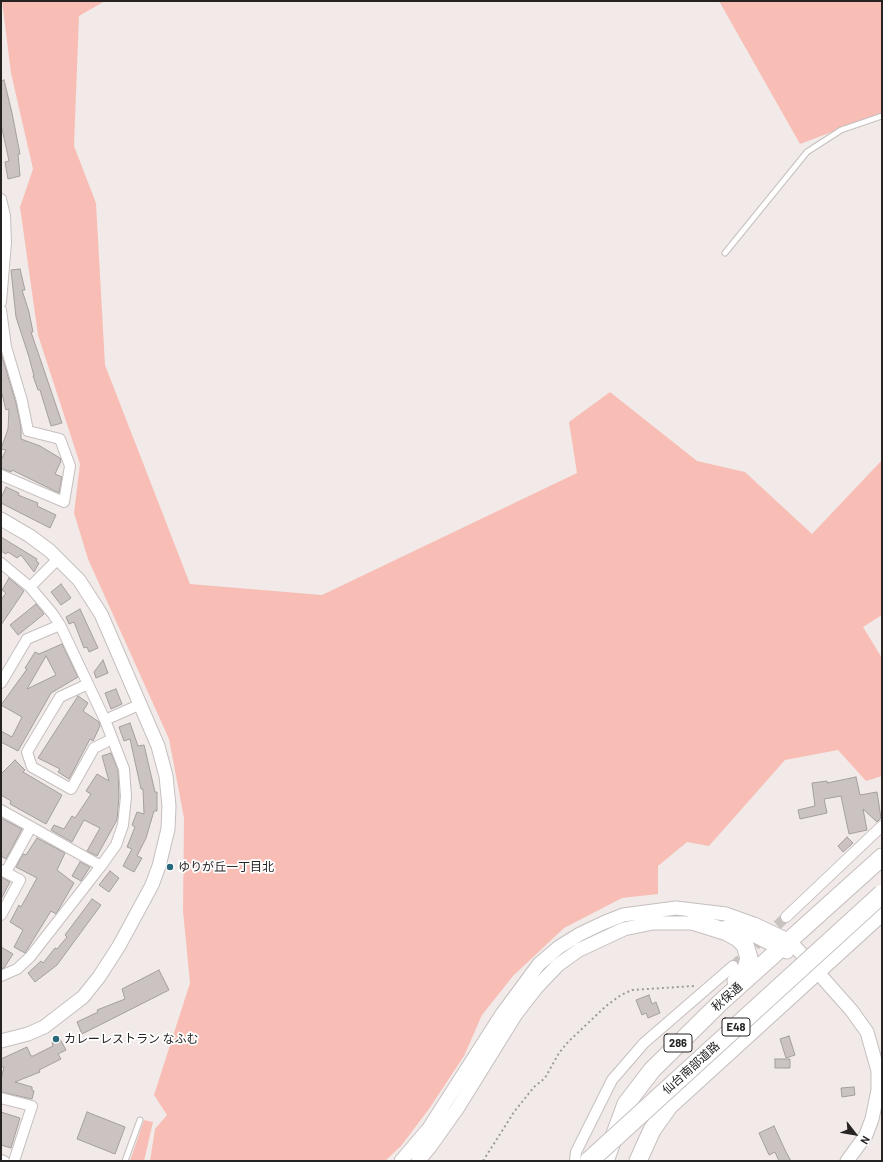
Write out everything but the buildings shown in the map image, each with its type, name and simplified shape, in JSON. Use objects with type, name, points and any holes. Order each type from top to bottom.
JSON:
[{"type":"highway","name":"秋保通","points":[[605,1161],[626,1104],[652,1070],[683,1038],[882,857]]},
{"type":"highway","name":"仙台南部道路","points":[[589,1161],[882,894]]},
{"type":"highway","points":[[638,1161],[652,1130],[669,1106],[882,912]]},
{"type":"highway","points":[[683,1038],[693,1022],[746,969],[749,958],[745,946],[738,938],[727,932],[696,922]]},
{"type":"street","points":[[1,199],[5,216],[6,242],[1,302]]},
{"type":"street","points":[[1,310],[4,348],[22,401],[28,431],[60,439],[70,466],[64,502],[1,476]]},
{"type":"street","points":[[1,519],[30,536],[58,559],[79,580],[101,614],[158,746],[166,776],[169,806],[168,830],[159,866],[152,885],[119,946],[99,977],[83,997],[44,1027],[28,1034],[1,1041]]},
{"type":"street","points":[[30,587],[58,559]]},
{"type":"street","points":[[1,976],[17,969],[30,956],[102,866],[116,845],[124,825],[126,797],[124,769],[105,720],[60,625],[30,587],[2,565]]},
{"type":"street","points":[[1,682],[27,639],[60,625]]},
{"type":"street","points":[[88,684],[60,697],[27,752],[32,767],[71,789],[94,748],[112,739]]},
{"type":"street","points":[[105,720],[141,704]]},
{"type":"street","points":[[1,810],[102,866]]},
{"type":"street","points":[[786,917],[882,826]]},
{"type":"street","points":[[1,915],[20,880],[3,871],[31,827]]},
{"type":"street","points":[[401,1161],[429,1128],[523,984],[539,964],[559,947],[580,934],[623,916],[676,908],[726,914],[754,924],[786,945],[817,972],[852,1011],[866,1032],[878,1071],[880,1098],[866,1136],[847,1161]]},
{"type":"street","points":[[418,1161],[430,1147],[457,1109],[516,1014],[537,987],[558,965],[579,950],[624,929],[653,923],[696,922],[736,928],[786,945]]},
{"type":"street","points":[[575,1161],[576,1152],[612,1080],[644,1043],[733,966]]},
{"type":"street","points":[[1,1098],[32,1106],[14,1161]]},
{"type":"lane","points":[[725,253],[807,152],[841,130],[882,116]]},
{"type":"lane","points":[[125,1161],[140,1120]]},
{"type":"path","points":[[483,1161],[514,1112],[534,1087],[545,1078],[549,1069],[564,1048],[606,1006],[621,995],[643,988],[709,986]]},
{"type":"shaded area","points":[[2,1],[105,1],[79,16],[74,146],[96,203],[105,365],[190,584],[322,595],[577,473],[569,422],[610,392],[697,461],[745,472],[812,534],[882,460],[882,615],[863,627],[882,658],[882,776],[866,781],[838,750],[785,760],[709,846],[687,842],[658,866],[658,894],[622,898],[564,928],[513,976],[482,1015],[464,1056],[429,1109],[401,1146],[385,1161],[150,1161],[155,1129],[167,1115],[154,1095],[190,983],[183,911],[184,818],[169,739],[88,559],[74,513],[80,464],[38,335],[20,207],[33,169],[11,73]]},
{"type":"shaded area","points":[[719,1],[882,1],[882,113],[800,144]]},
{"type":"shaded area","points":[[144,1120],[153,1122],[144,1161],[130,1161]]},
{"type":"tunnel","points":[[733,966],[786,917]]},
{"type":"place","name":"ゆりが丘一丁目北","points":[[170,867]]},
{"type":"place","name":"カレーレストラン なふむ","points":[[56,1039]]}]
